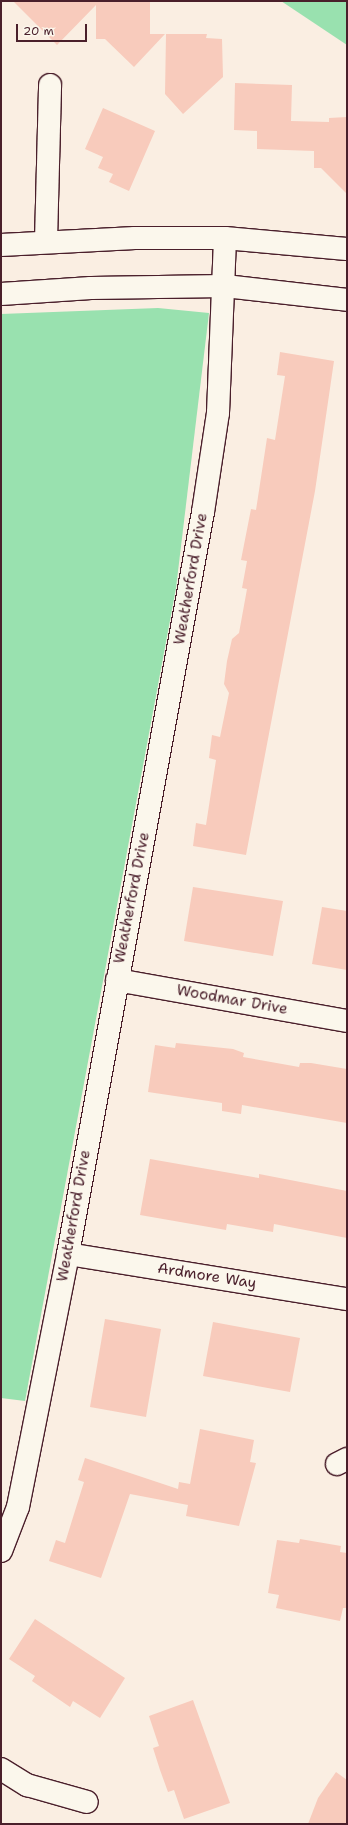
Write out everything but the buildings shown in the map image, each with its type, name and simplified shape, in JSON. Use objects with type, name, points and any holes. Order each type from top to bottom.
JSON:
[{"type":"street","points":[[46,241],[50,85]]},
{"type":"street","points":[[1,245],[46,241],[225,238],[347,249]]},
{"type":"street","name":"Weatherford Drive","points":[[1,1551],[18,1507],[68,1254],[203,512],[218,413],[225,286],[225,238]]},
{"type":"street","points":[[1,294],[91,288],[225,286],[347,300]]},
{"type":"street","name":"Woodmar Drive","points":[[117,980],[347,1020]]},
{"type":"street","name":"Ardmore Way","points":[[68,1254],[347,1298]]},
{"type":"street","points":[[1,1769],[27,1785],[87,1802]]},
{"type":"green space","points":[[281,1],[347,1],[347,45]]},
{"type":"green space","points":[[158,308],[209,313],[176,588],[25,1401],[1,1398],[1,314]]}]
